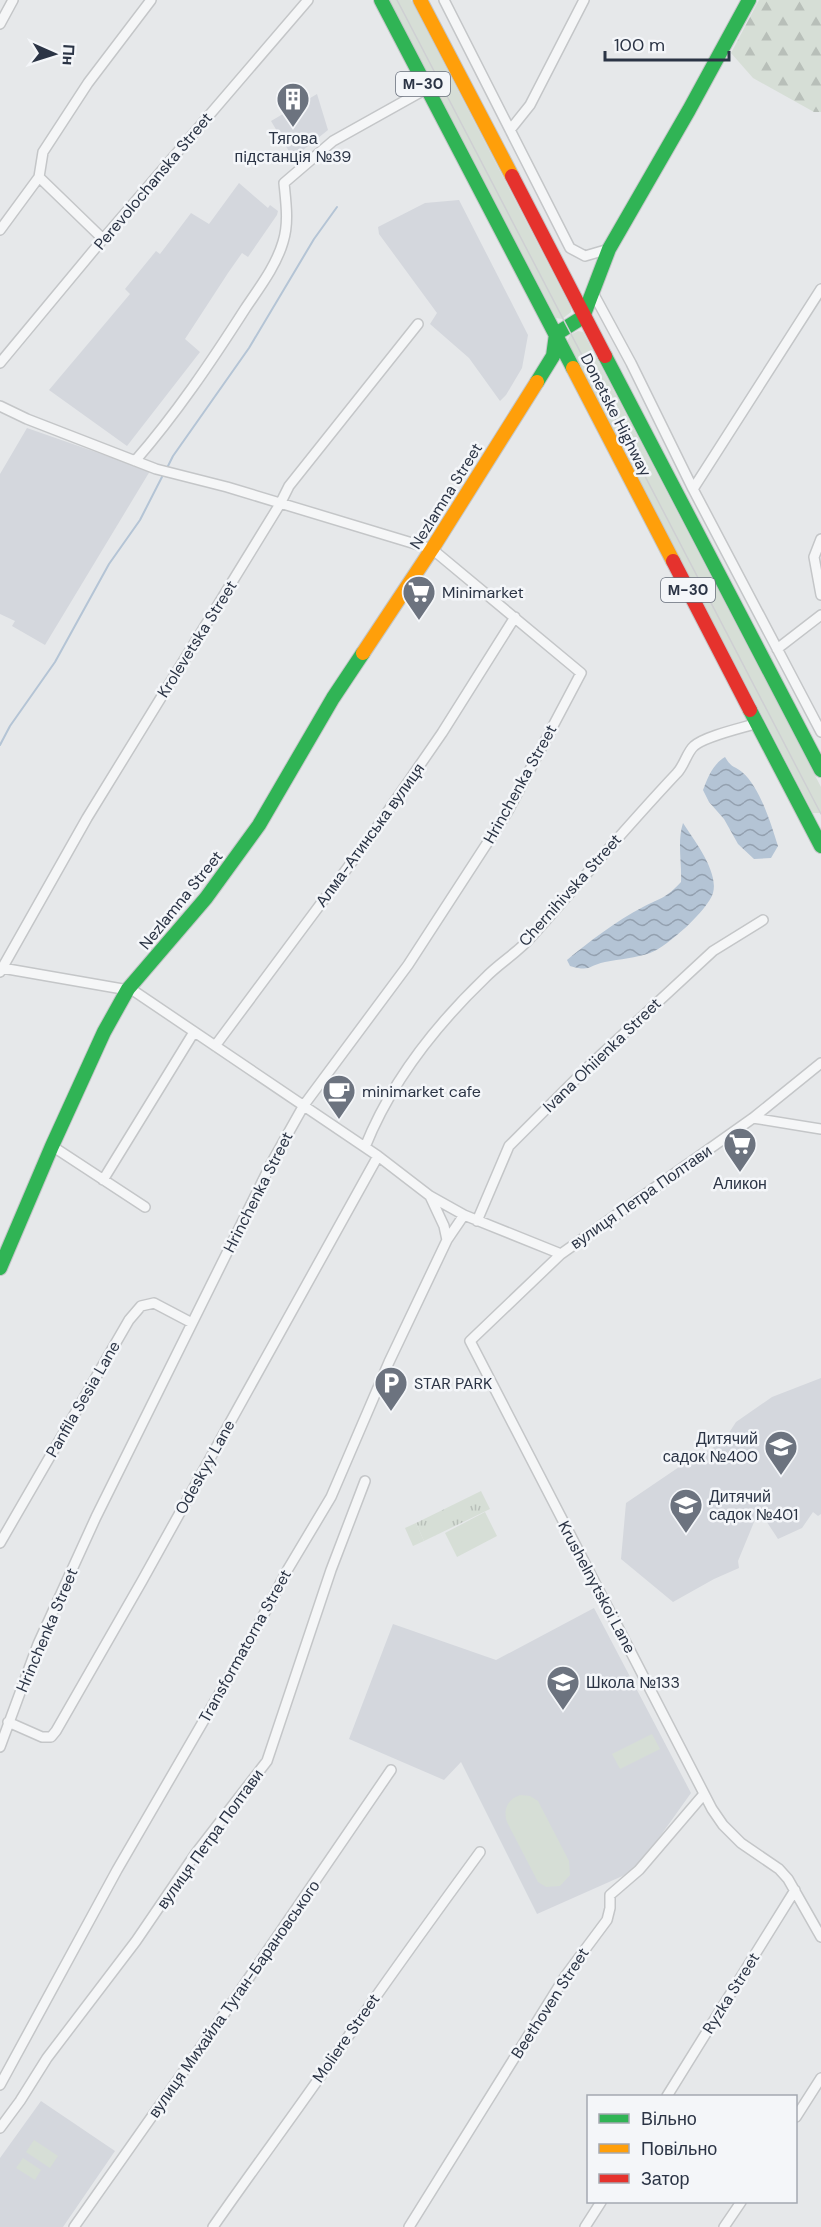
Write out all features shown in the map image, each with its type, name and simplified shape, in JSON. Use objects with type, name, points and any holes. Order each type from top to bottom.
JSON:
[{"type":"main road","name":"Donetske Highway","points":[[381,0],[758,723],[816,825],[821,846]]},
{"type":"main road","name":"Donetske Highway","points":[[420,0],[821,770]]},
{"type":"main road","points":[[556,334],[583,316],[609,249],[689,111],[749,0]]},
{"type":"main road","name":"Nezlamna Street","points":[[0,1268],[104,1032],[128,989],[206,898],[259,825],[333,698],[432,549],[554,357],[556,334]]},
{"type":"street","points":[[0,24],[13,0]]},
{"type":"street","points":[[0,231],[39,177],[43,152],[88,83],[151,0]]},
{"type":"street","name":"Perevolochanska Street","points":[[0,363],[308,0]]},
{"type":"street","points":[[444,0],[570,248],[585,256],[609,249]]},
{"type":"street","points":[[510,130],[530,105],[584,0]]},
{"type":"street","points":[[135,460],[210,363],[274,263],[283,244],[287,224],[284,183],[333,141],[426,89]]},
{"type":"street","points":[[39,177],[103,239]]},
{"type":"street","points":[[693,489],[821,289]]},
{"type":"street","points":[[592,291],[821,732]]},
{"type":"street","name":"Krolevetska Street","points":[[1,970],[87,818],[289,486],[418,324]]},
{"type":"street","points":[[0,406],[27,419],[156,469],[227,487],[432,549],[515,617]]},
{"type":"street","points":[[821,539],[814,557],[821,595]]},
{"type":"street","points":[[777,649],[821,615]]},
{"type":"street","name":"Hrinchenka Street","points":[[0,1747],[38,1644],[96,1517],[272,1162],[304,1105],[408,965],[502,820],[581,673],[515,617]]},
{"type":"street","name":"Алма-Атинська вулиця","points":[[215,1046],[366,843],[442,734],[515,617]]},
{"type":"street","points":[[770,672],[786,664]]},
{"type":"street","name":"Chernihivska Street","points":[[365,1147],[372,1128],[385,1105],[423,1045],[486,976],[531,937],[608,848],[683,767],[693,747],[714,737],[758,723]]},
{"type":"street","name":"Ivana Ohiienka Street","points":[[477,1221],[510,1146],[598,1057],[713,951],[763,920]]},
{"type":"street","points":[[1,970],[134,991],[378,1156],[430,1196],[477,1221],[561,1254]]},
{"type":"street","points":[[103,1180],[194,1032]]},
{"type":"street","name":"вулиця Петра Полтави","points":[[470,1341],[561,1254],[753,1118],[821,1063]]},
{"type":"street","points":[[753,1118],[821,1129]]},
{"type":"street","points":[[52,1146],[145,1207]]},
{"type":"street","name":"Odeskyy Lane","points":[[8,1722],[42,1737],[51,1737],[56,1731],[378,1156]]},
{"type":"street","points":[[430,1196],[444,1226],[447,1240]]},
{"type":"street","name":"Transformatorna Street","points":[[0,2085],[117,1870],[331,1497],[388,1362],[447,1240],[464,1215]]},
{"type":"street","name":"Panfila Sesia Lane","points":[[0,1543],[129,1320],[141,1306],[154,1303],[192,1323]]},
{"type":"street","name":"Krushelnytskoi Lane","points":[[470,1341],[704,1794],[723,1825],[741,1843],[779,1869],[795,1890],[821,1937]]},
{"type":"street","name":"вулиця Петра Полтави","points":[[0,2128],[47,2058],[136,1941],[196,1853],[267,1761],[331,1570],[365,1481]]},
{"type":"street","name":"вулиця Михайла Туган-Барановського","points":[[74,2227],[229,2007],[391,1770]]},
{"type":"street","name":"Beethoven Street","points":[[409,2227],[566,1975],[607,1920],[610,1895],[639,1870],[704,1794]]},
{"type":"street","name":"Moliere Street","points":[[213,2227],[359,2022],[375,1995],[480,1852]]},
{"type":"street","name":"Ryzka Street","points":[[668,2095],[795,1890]]},
{"type":"street","points":[[797,2114],[821,2078]]},
{"type":"street","points":[[585,2227],[600,2203]]},
{"type":"street","points":[[724,2227],[740,2203]]},
{"type":"shaded area","points":[[317,94],[328,130],[293,158],[271,121]]},
{"type":"shaded area","points":[[239,183],[268,208],[270,205],[278,211],[277,215],[248,257],[242,253],[185,339],[200,352],[127,446],[49,390],[130,294],[125,289],[156,251],[160,254],[191,213],[209,224]]},
{"type":"shaded area","points":[[459,200],[528,335],[522,368],[500,401],[469,358],[430,324],[437,313],[379,234],[378,227],[425,203]]},
{"type":"shaded area","points":[[27,428],[150,471],[45,645],[12,626],[15,621],[0,614],[0,474]]},
{"type":"shaded area","points":[[821,1378],[821,1514],[818,1516],[813,1512],[802,1528],[778,1539],[759,1510],[738,1561],[739,1568],[673,1602],[621,1559],[626,1503],[682,1465],[723,1442],[736,1422],[772,1397]]},
{"type":"shaded area","name":"Школа №133","points":[[594,1608],[691,1793],[636,1870],[537,1914],[461,1762],[444,1780],[349,1739],[393,1624],[496,1660]]},
{"type":"shaded area","points":[[41,2101],[115,2151],[63,2227],[0,2227],[0,2158]]},
{"type":"green space","points":[[389,0],[411,0],[571,308],[571,312],[562,319],[556,318]]},
{"type":"green space","points":[[759,0],[821,0],[821,112],[814,112],[753,78],[731,53]]},
{"type":"green space","points":[[578,331],[583,332],[821,787],[821,813],[813,813],[567,342],[570,335]]},
{"type":"green space","points":[[481,1491],[490,1509],[424,1541],[416,1523]]},
{"type":"green space","points":[[485,1512],[497,1536],[457,1557],[445,1533]]},
{"type":"green space","points":[[416,1523],[424,1541],[413,1546],[405,1528]]},
{"type":"green space","points":[[652,1734],[660,1749],[620,1769],[612,1754]]},
{"type":"green space","points":[[520,1795],[530,1796],[538,1801],[569,1861],[570,1875],[560,1886],[546,1887],[538,1882],[507,1822],[507,1806]]},
{"type":"green space","points":[[34,2140],[58,2156],[50,2168],[26,2152]]},
{"type":"green space","points":[[23,2158],[41,2170],[35,2180],[16,2168]]},
{"type":"water","points":[[725,757],[748,779],[764,806],[778,846],[771,858],[754,859],[738,844],[724,819],[709,802],[703,790],[714,767]]},
{"type":"water","points":[[683,823],[704,856],[712,876],[713,893],[703,909],[676,936],[650,953],[586,968],[570,966],[567,960],[594,939],[613,925],[667,895],[681,882],[680,845]]},
{"type":"waterway","points":[[167,468],[173,456],[249,348],[314,239],[337,207]]},
{"type":"waterway","points":[[0,745],[10,726],[55,662],[109,564],[140,520],[164,473]]},
{"type":"tram line","points":[[397,0],[821,814]]},
{"type":"traffic: fast","points":[[381,0],[573,368]]},
{"type":"traffic: fast","points":[[537,382],[553,356],[556,334],[583,317],[609,249],[749,0]]},
{"type":"traffic: fast","points":[[605,356],[821,770]]},
{"type":"traffic: fast","points":[[0,1268],[104,1032],[128,989],[206,898],[259,825],[333,698],[363,653]]},
{"type":"traffic: fast","points":[[750,710],[821,846]]},
{"type":"traffic: slow","points":[[420,0],[512,176]]},
{"type":"traffic: slow","points":[[573,368],[673,561]]},
{"type":"traffic: slow","points":[[363,653],[432,549],[537,382]]},
{"type":"traffic: jam","points":[[512,176],[605,356]]},
{"type":"traffic: jam","points":[[673,561],[750,710]]},
{"type":"place","name":"Тягова пiдстанцiя №39","points":[[293,128]]},
{"type":"place","name":"Minimarket","points":[[419,621]]},
{"type":"place","name":"minimarket cafe","points":[[339,1120]]},
{"type":"place","name":"Аликон","points":[[740,1173]]},
{"type":"place","name":"STAR PARK","points":[[391,1412]]},
{"type":"place","name":"Дитячий садок №400","points":[[781,1476]]},
{"type":"place","name":"Дитячий садок №401","points":[[686,1534]]},
{"type":"place","name":"Школа №133","points":[[563,1711]]}]
